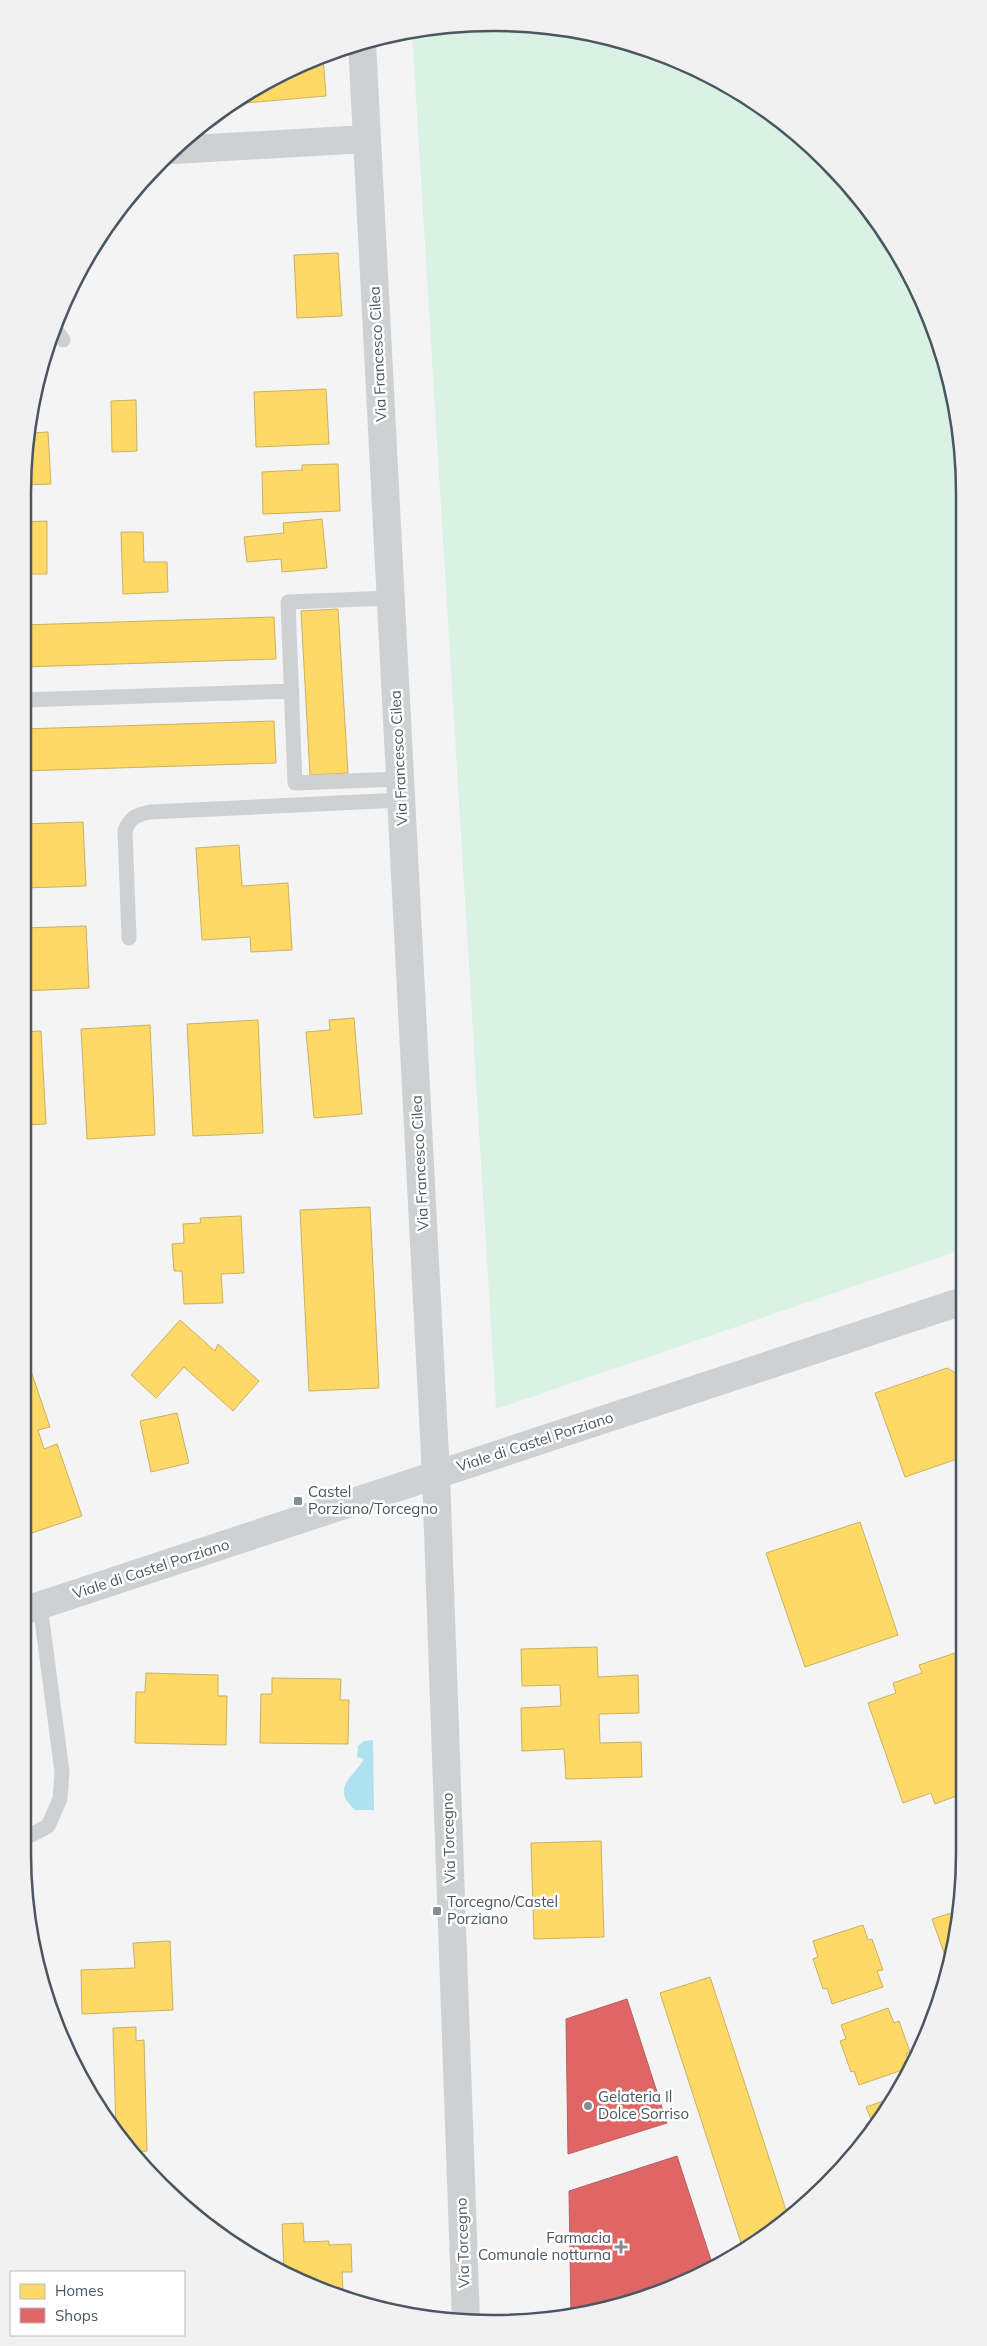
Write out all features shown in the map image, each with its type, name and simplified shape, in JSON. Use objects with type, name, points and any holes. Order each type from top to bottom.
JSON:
[{"type":"street","name":"Via Francesco Cilea","points":[[362,51],[436,1475]]},
{"type":"street","points":[[185,149],[366,139]]},
{"type":"street","name":"Viale di Castel Porziano","points":[[31,1608],[956,1303]]},
{"type":"street","name":"Via Torcegno","points":[[436,1475],[466,2314]]},
{"type":"lane","points":[[390,598],[288,602],[295,783],[400,790]]},
{"type":"lane","points":[[31,700],[292,691]]},
{"type":"lane","points":[[129,938],[125,831],[128,822],[135,816],[150,812],[400,790]]},
{"type":"lane","points":[[31,1608],[62,1772],[60,1799],[48,1826],[31,1834]]},
{"type":"green space","points":[[494,31],[554,35],[584,40],[613,47],[670,66],[725,93],[750,109],[798,146],[820,167],[841,189],[878,237],[894,262],[921,317],[940,374],[947,403],[955,463],[956,494],[956,1251],[496,1409],[412,38],[463,32]]},
{"type":"water","points":[[373,1740],[374,1810],[355,1810],[344,1795],[344,1789],[350,1777],[364,1759],[357,1757],[358,1746],[364,1741]]},
{"type":"building: Homes","points":[[324,64],[326,96],[247,103],[289,79]]},
{"type":"building: Homes","points":[[338,253],[342,316],[297,318],[294,255]]},
{"type":"building: Homes","points":[[326,389],[329,444],[256,447],[254,392]]},
{"type":"building: Homes","points":[[136,400],[137,451],[112,452],[111,401]]},
{"type":"building: Homes","points":[[48,432],[51,484],[31,485],[35,433]]},
{"type":"building: Homes","points":[[338,464],[340,511],[263,514],[262,472],[302,470],[302,465]]},
{"type":"building: Homes","points":[[322,519],[327,568],[282,572],[281,559],[247,562],[244,537],[284,533],[283,523]]},
{"type":"building: Homes","points":[[47,521],[47,574],[31,574],[31,522]]},
{"type":"building: Homes","points":[[121,532],[143,532],[144,562],[167,562],[168,592],[123,594]]},
{"type":"building: Homes","points":[[338,609],[348,773],[310,775],[301,611]]},
{"type":"building: Homes","points":[[274,617],[276,659],[31,667],[31,625]]},
{"type":"building: Homes","points":[[274,721],[276,763],[31,771],[31,729]]},
{"type":"building: Homes","points":[[83,822],[86,886],[31,888],[31,824]]},
{"type":"building: Homes","points":[[239,845],[242,886],[288,883],[292,950],[251,952],[250,937],[202,940],[196,848]]},
{"type":"building: Homes","points":[[86,926],[89,988],[31,991],[31,928]]},
{"type":"building: Homes","points":[[354,1018],[362,1114],[314,1118],[306,1032],[330,1030],[329,1020]]},
{"type":"building: Homes","points":[[258,1020],[263,1133],[193,1136],[187,1024]]},
{"type":"building: Homes","points":[[150,1025],[155,1135],[87,1139],[81,1029]]},
{"type":"building: Homes","points":[[41,1031],[46,1124],[31,1125],[31,1032]]},
{"type":"building: Homes","points":[[370,1207],[379,1388],[309,1391],[300,1210]]},
{"type":"building: Homes","points":[[241,1216],[244,1273],[221,1274],[223,1303],[184,1304],[182,1271],[174,1271],[172,1244],[184,1243],[183,1224],[201,1223],[200,1218]]},
{"type":"building: Homes","points":[[180,1320],[215,1351],[218,1344],[259,1381],[233,1411],[184,1367],[156,1398],[131,1375]]},
{"type":"building: Homes","points":[[947,1368],[956,1373],[956,1459],[905,1477],[875,1393]]},
{"type":"building: Homes","points":[[31,1371],[50,1427],[38,1430],[44,1449],[57,1444],[82,1516],[31,1533]]},
{"type":"building: Homes","points":[[177,1413],[189,1463],[151,1472],[140,1421]]},
{"type":"building: Homes","points":[[860,1522],[898,1635],[805,1667],[766,1553]]},
{"type":"building: Homes","points":[[597,1647],[598,1677],[638,1675],[639,1713],[599,1714],[600,1743],[641,1742],[642,1777],[566,1779],[564,1749],[522,1751],[521,1708],[561,1706],[560,1685],[522,1686],[521,1649]]},
{"type":"building: Homes","points":[[956,1653],[956,1796],[935,1804],[931,1793],[903,1803],[868,1703],[896,1693],[893,1683],[922,1673],[919,1665]]},
{"type":"building: Homes","points":[[146,1673],[218,1675],[218,1696],[227,1696],[226,1745],[135,1743],[136,1692],[145,1692]]},
{"type":"building: Homes","points":[[272,1678],[341,1679],[340,1700],[349,1700],[348,1744],[260,1743],[261,1694],[272,1694]]},
{"type":"building: Homes","points":[[601,1841],[604,1937],[534,1939],[531,1843]]},
{"type":"building: Homes","points":[[952,1913],[944,1954],[932,1919]]},
{"type":"building: Homes","points":[[863,1925],[868,1940],[872,1939],[883,1970],[877,1971],[883,1987],[832,2004],[827,1988],[823,1989],[813,1959],[818,1957],[813,1941]]},
{"type":"building: Homes","points":[[170,1941],[173,2010],[82,2014],[81,1970],[135,1968],[133,1943]]},
{"type":"building: Homes","points":[[710,1977],[786,2210],[741,2243],[660,1993]]},
{"type":"building: Homes","points":[[888,2008],[894,2023],[899,2021],[910,2052],[906,2054],[908,2058],[901,2070],[859,2085],[854,2071],[851,2072],[840,2041],[846,2039],[841,2025]]},
{"type":"building: Homes","points":[[136,2027],[136,2041],[144,2040],[147,2151],[141,2151],[116,2118],[113,2028]]},
{"type":"building: Homes","points":[[883,2101],[871,2119],[866,2107]]},
{"type":"building: Homes","points":[[303,2223],[304,2242],[329,2241],[329,2245],[351,2244],[352,2272],[342,2272],[343,2289],[317,2280],[284,2264],[282,2224]]},
{"type":"building: Shops","points":[[627,1999],[667,2123],[568,2154],[566,2019]]},
{"type":"building: Shops","points":[[677,2156],[711,2260],[670,2280],[642,2290],[613,2299],[571,2308],[569,2191]]},
{"type":"place","name":"Castel Porziano/Torcegno","points":[[298,1501]]},
{"type":"place","name":"Torcegno/Castel Porziano","points":[[437,1911]]},
{"type":"place","name":"Gelateria Il Dolce Sorriso","points":[[588,2106]]},
{"type":"place","name":"Farmacia Comunale notturna","points":[[621,2247]]}]
